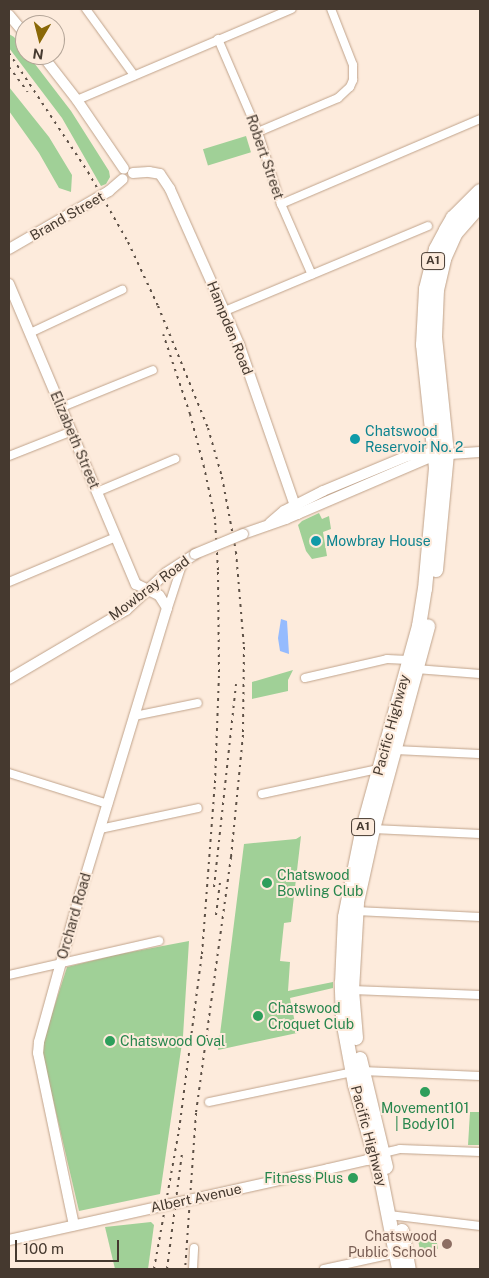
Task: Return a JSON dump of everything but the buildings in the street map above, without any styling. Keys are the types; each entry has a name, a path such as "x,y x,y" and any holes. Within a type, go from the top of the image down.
{"highway":[{"name":"Pacific Highway","path":"441,454 423,345 426,289 436,249 446,230 459,212 480,191"},
{"name":"Pacific Highway","path":"409,1269 401,1252 394,1215 342,1004 345,917 363,828 378,769 432,603 441,454 435,337 437,290 442,267 455,234 480,205"},
{"name":"Pacific Highway","path":"357,1071 352,990 356,912 373,829 394,750 412,664"},
{"name":"Pacific Highway","path":"399,1269 401,1252"}],"street":[{"path":"86,9 134,75"},
{"path":"77,100 291,9"},
{"path":"258,132 338,98 350,87 353,80 352,59 331,9"},
{"name":"Robert Street","path":"218,39 258,132 281,204 312,275"},
{"path":"50,65 77,100 127,174"},
{"path":"281,204 480,119"},
{"name":"Hampden Road","path":"127,174 155,172 164,178 239,344 296,509"},
{"name":"Brand Street","path":"9,249 109,191 127,174"},
{"path":"225,311 428,226"},
{"name":"Elizabeth Street","path":"9,284 136,584 147,590"},
{"path":"30,333 122,290"},
{"path":"62,407 153,370"},
{"path":"9,456 72,431"},
{"name":"Mowbray Road","path":"9,679 126,610 147,590 192,556 270,523 296,509 441,454 480,452"},
{"path":"97,492 175,459"},
{"path":"9,582 116,537"},
{"name":"Orchard Road","path":"74,1225 38,1053 41,1028 166,612 181,568 192,556"},
{"path":"147,590 162,598 166,604 166,612"},
{"path":"305,678 387,659 480,674"},
{"path":"134,716 198,703"},
{"path":"394,750 480,754"},
{"path":"262,794 378,769"},
{"path":"9,773 108,804"},
{"path":"100,829 198,808"},
{"path":"373,829 480,834"},
{"path":"356,912 480,917"},
{"path":"9,975 159,941"},
{"path":"352,990 480,995"},
{"path":"209,1102 357,1071 480,1076"},
{"path":"379,1155 400,1149 480,1152"},
{"name":"Albert Avenue","path":"9,1240 379,1155"},
{"path":"394,1215 480,1226"},
{"path":"194,1248 194,1269"},
{"path":"324,1269 401,1252"}],"green space":[{"path":"9,34 15,38 15,56 9,48"},
{"path":"22,65 36,65 71,111 109,171 110,177 106,184 101,186 62,118"},
{"path":"9,87 49,137 72,175 71,192 59,188 39,153 9,111"},
{"path":"246,136 251,152 208,165 203,149"},
{"path":"319,513 322,519 329,516 331,529 323,532 327,556 312,559 306,551 298,525"},
{"path":"293,670 288,680 288,691 252,699 252,682"},
{"path":"301,836 291,922 284,923 280,961 290,962 288,991 333,982 333,988 290,998 297,1033 218,1050 244,844 296,839"},
{"path":"189,941 183,1036 160,1194 79,1211 41,1048 67,967 115,955"},
{"path":"470,1112 480,1112 480,1145 468,1145"},
{"path":"151,1222 154,1225 148,1269 115,1269 105,1227"},
{"path":"435,1232 438,1249 420,1252 417,1235"}],"water":[{"path":"281,619 287,621 289,654 280,651 278,638"}],"railway":[{"path":"9,53 88,172 128,242 158,306 208,428 222,477 236,552 244,647 243,735 231,857 196,1113 185,1269"},
{"path":"9,67 28,92"},
{"path":"154,1269 179,1130 202,954 215,783 219,672 218,570 215,519 190,414 163,334"},
{"path":"214,887 236,684"},
{"path":"216,915 220,880"},
{"path":"167,1269 182,1153"}],"place":[{"name":"Chatswood Reservoir No. 2","path":"355,439"},
{"name":"Mowbray House","path":"316,541"},
{"name":"Chatswood Bowling Club","path":"267,883"},
{"name":"Chatswood Croquet Club","path":"258,1016"},
{"name":"Chatswood Oval","path":"110,1041"},
{"name":"Movement101 | Body101","path":"425,1092"},
{"name":"Fitness Plus","path":"353,1178"},
{"name":"Chatswood Public School","path":"447,1244"}]}
